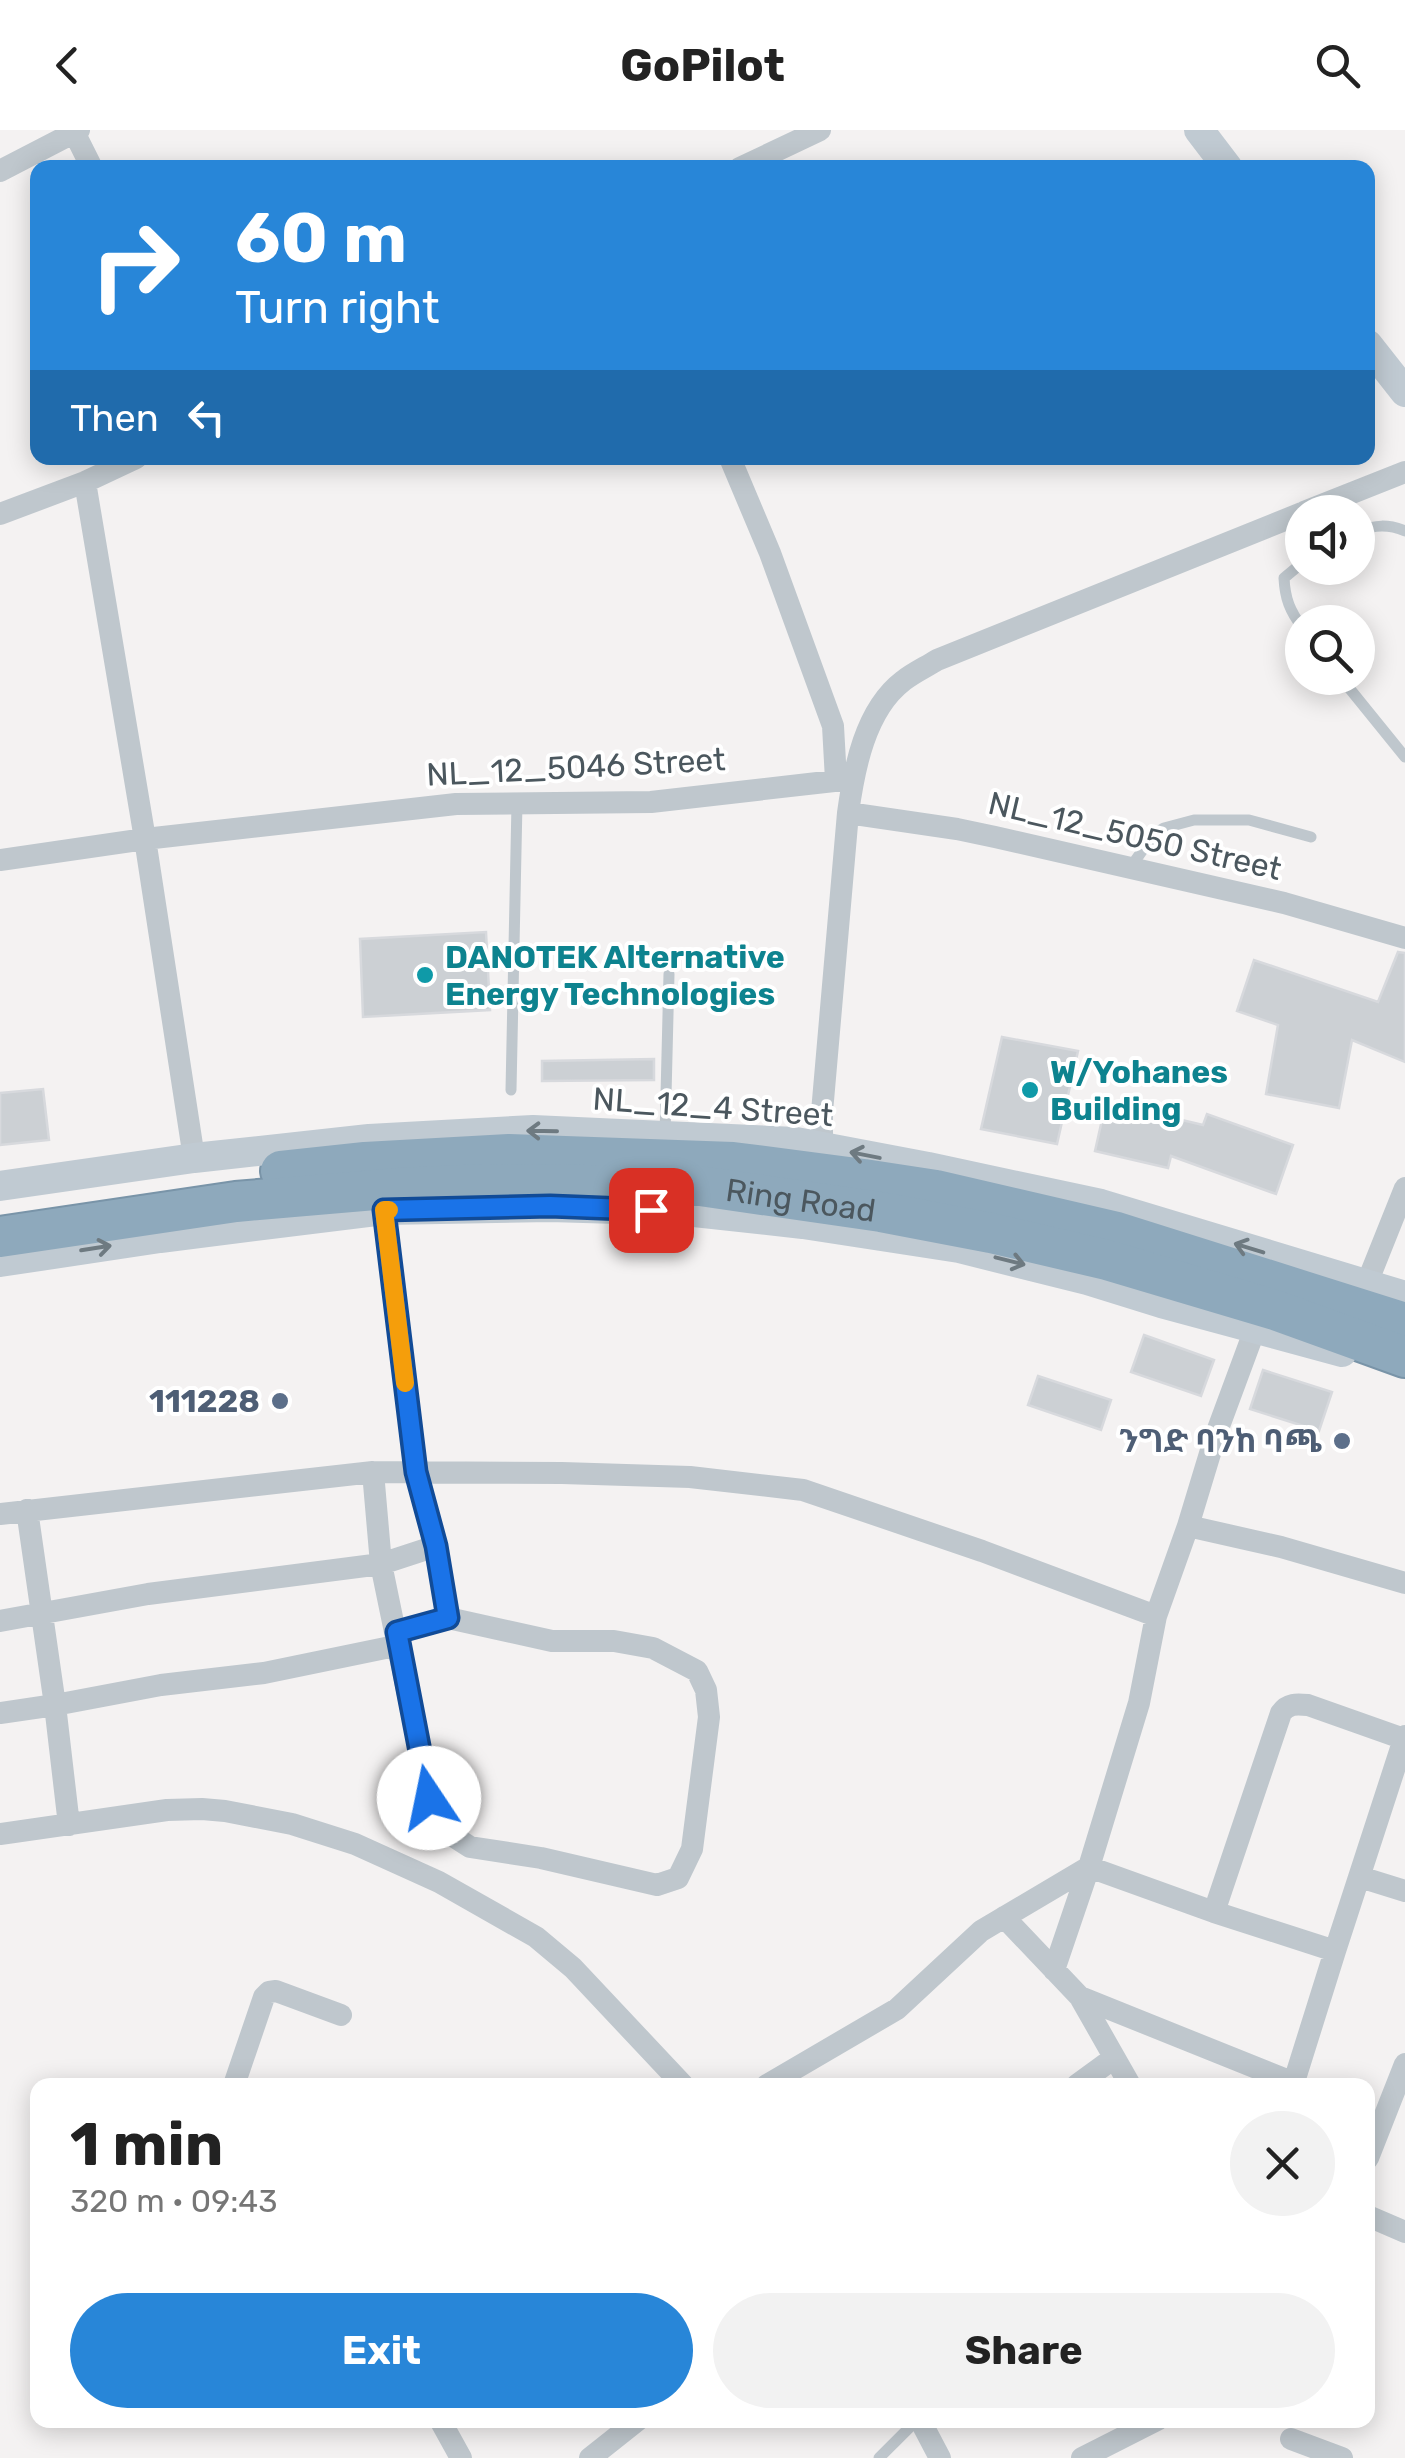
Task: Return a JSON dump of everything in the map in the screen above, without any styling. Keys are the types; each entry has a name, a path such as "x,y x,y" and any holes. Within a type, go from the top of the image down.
{"highway":[{"name":"Ring Road","path":"0,1212 240,1176 365,1162 509,1154 732,1162 900,1184 1030,1211 1117,1232 1405,1323"},
{"name":"Ring Road","path":"0,1237 236,1202 398,1188 484,1184 700,1186 881,1212 1088,1255 1275,1310 1405,1357"}],"street":[{"path":"757,160 820,130"},
{"path":"1199,130 1222,160"},
{"path":"0,171 75,131 88,160"},
{"path":"1375,354 1405,392"},
{"path":"0,514 121,465"},
{"path":"733,465 770,553 833,726 844,780 848,812 822,1146"},
{"path":"1348,495 1405,472"},
{"path":"85,482 194,1158"},
{"path":"844,780 881,705 900,683 937,660 1285,520"},
{"name":"NL_12_5046 Street","path":"0,860 145,839 456,804 652,802 844,780"},
{"name":"NL_12_5050 Street","path":"848,812 957,828 1284,903 1405,938"},
{"name":"NL_12_4 Street","path":"0,1186 194,1158 370,1140 533,1130 796,1142 1101,1204 1405,1296"},
{"path":"1367,1284 1405,1188"},
{"path":"0,1262 384,1210 550,1206 666,1210 803,1224 959,1248 1088,1280 1405,1374"},
{"path":"384,1210 416,1472 436,1546 448,1618"},
{"path":"1054,1970 1139,1702 1156,1616 1255,1328"},
{"path":"0,1713 264,1672 398,1639 448,1618 552,1642 614,1642 653,1648 698,1671 706,1690 709,1718 692,1850 678,1878 657,1885 541,1858 470,1847 444,1826 429,1798 398,1639 381,1564 373,1472"},
{"path":"0,1514 373,1472 690,1477 803,1490 1156,1616"},
{"path":"28,1510 69,1825"},
{"path":"1188,1526 1405,1582"},
{"path":"0,1621 148,1594 381,1564 436,1546"},
{"path":"1214,1912 1286,1707 1308,1706 1404,1738 1296,2078"},
{"path":"0,1834 167,1810 202,1809 292,1824 355,1844 439,1882 536,1938 573,1968 676,2078"},
{"path":"1089,1867 1334,1950"},
{"path":"779,2078 896,2008 981,1931 1089,1867"},
{"path":"1360,1878 1405,1891"},
{"path":"1004,1917 1080,1997 1126,2078"},
{"path":"236,2078 264,1996 270,1992 341,2015"},
{"path":"1080,1997 1279,2078"},
{"path":"1087,2078 1114,2058"},
{"path":"1375,2140 1405,2064"},
{"path":"1375,2219 1405,2232"},
{"path":"444,2428 461,2458"},
{"path":"590,2458 628,2428"},
{"path":"923,2428 940,2458"},
{"path":"1082,2458 1141,2428"},
{"path":"1290,2439 1342,2458"}],"lane":[{"path":"1375,526 1390,525 1405,531"},
{"path":"1285,577 1288,605"},
{"path":"1355,695 1405,758"},
{"path":"511,1090 517,803"},
{"path":"1130,868 1154,834 1194,820 1249,820 1311,837"},
{"path":"666,1136 669,974"},
{"path":"879,2458 910,2428"}],"building":[{"name":"DANOTEK Alternative Energy Technologies","path":"486,932 490,1010 363,1017 360,939"},
{"path":"1398,952 1405,953 1405,1062 1352,1040 1339,1108 1266,1094 1278,1025 1237,1011 1254,960 1378,1002"},
{"name":"W/Yohanes Building","path":"1002,1037 1078,1051 1057,1144 981,1129"},
{"path":"654,1059 654,1080 542,1081 542,1061"},
{"path":"43,1089 49,1140 0,1145 0,1093"},
{"path":"1106,1102 1203,1125 1207,1114 1293,1145 1276,1194 1171,1156 1168,1168 1095,1151"},
{"path":"1144,1335 1214,1360 1201,1396 1131,1372"},
{"path":"1263,1370 1332,1392 1319,1431 1250,1409"},
{"path":"1038,1376 1111,1400 1101,1430 1028,1405"}],"slow traffic":[{"path":"389,1210 384,1210 405,1383"}],"place":[{"name":"DANOTEK Alternative Energy Technologies","path":"425,975"},
{"name":"W/Yohanes Building","path":"1030,1090"},
{"name":"111228","path":"280,1401"},
{"name":"ንግድ ባንከ ባጫ","path":"1342,1441"}],"route":[{"path":"429,1798 397,1632 448,1618 436,1546 416,1472 384,1210 550,1206 651,1210"}]}
